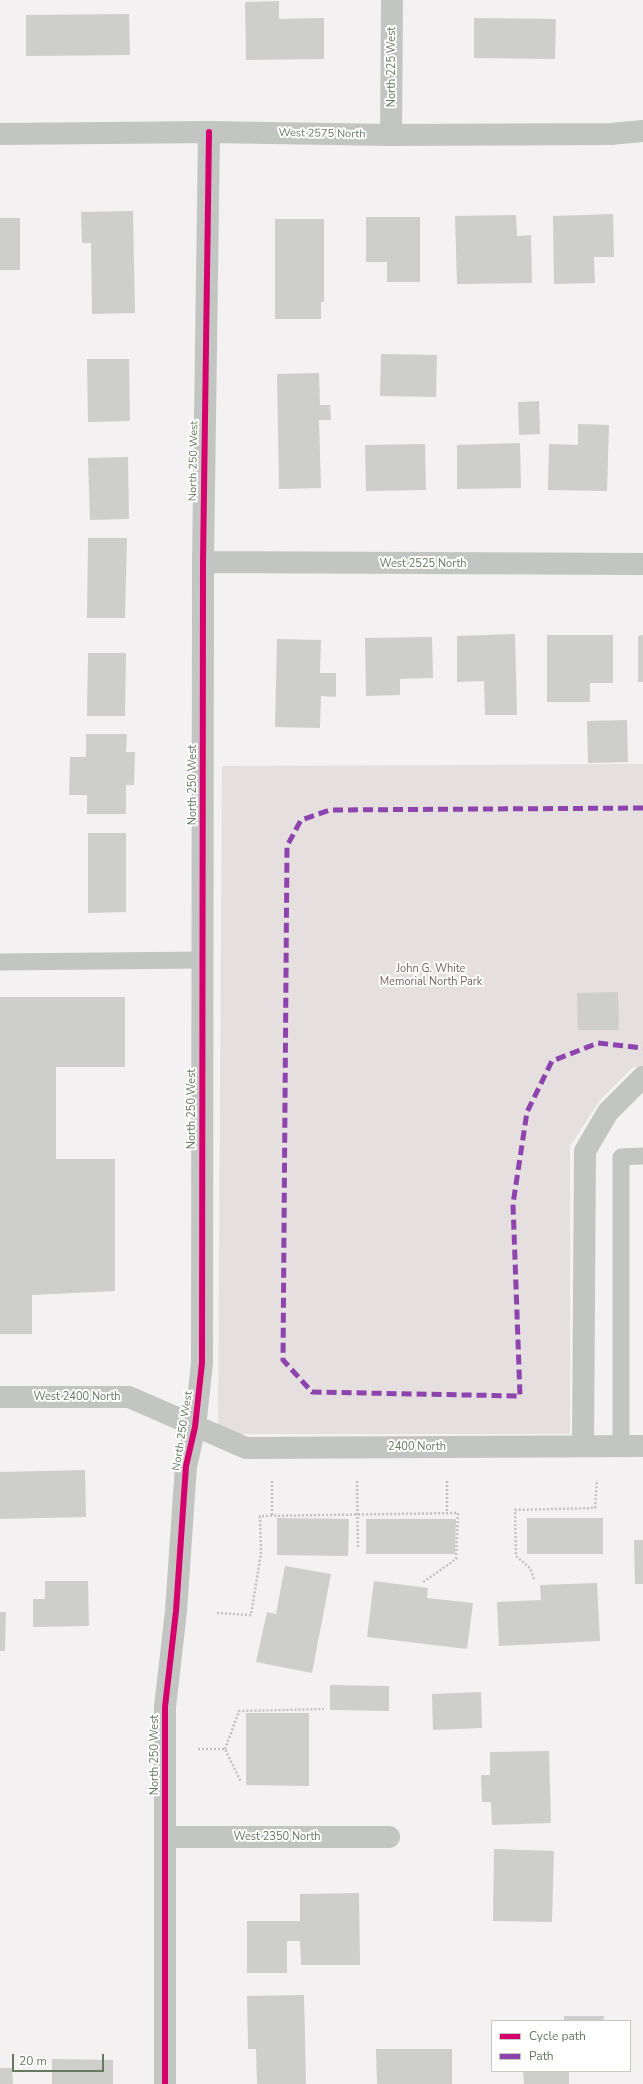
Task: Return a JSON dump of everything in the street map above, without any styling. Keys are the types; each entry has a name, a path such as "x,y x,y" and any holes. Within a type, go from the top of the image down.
{"street":[{"name":"North 225 West","path":"391,135 392,0"},
{"name":"West 2575 North","path":"0,134 209,132 391,135 611,134 643,131"},
{"name":"North 250 West","path":"165,2084 165,1707 176,1610 186,1466 195,1428 202,1363 203,562 209,132"},
{"name":"West 2525 North","path":"203,562 643,564"},
{"path":"583,1446 585,1151 608,1112 643,1077"},
{"name":"West 2400 North","path":"0,1397 129,1397 195,1428"},
{"name":"2400 North","path":"195,1428 246,1448 643,1446"},
{"name":"West 2350 North","path":"165,1836 389,1836"}],"lane":[{"path":"0,962 203,960"},
{"path":"620,1446 620,1157 643,1156"}],"path":[{"path":"534,1579 530,1568 516,1556 515,1510 595,1508 597,1480"},
{"path":"272,1481 272,1515"},
{"path":"357,1481 358,1547"},
{"path":"447,1481 447,1513"},
{"path":"217,1613 251,1615 261,1553 260,1516 458,1513 456,1559 422,1583"},
{"path":"241,1782 225,1749 239,1711 324,1709"},
{"path":"198,1749 225,1749"}],"green space":[{"name":"John G. White Memorial North Park","path":"643,764 643,1067 633,1067 600,1100 570,1146 570,1434 218,1434 222,766"}],"building":[{"path":"279,1 279,19 324,18 324,59 246,60 245,2"},
{"path":"129,14 130,55 26,56 26,15"},
{"path":"474,18 556,19 555,59 474,58"},
{"path":"133,211 135,313 92,314 91,243 82,243 81,212"},
{"path":"613,214 614,257 594,257 595,283 554,284 553,216"},
{"path":"516,215 517,236 531,235 532,283 457,284 455,216"},
{"path":"366,217 420,217 420,282 387,282 387,262 366,262"},
{"path":"0,218 20,218 20,270 0,270"},
{"path":"275,219 324,219 324,302 321,302 321,319 275,319"},
{"path":"381,354 437,355 436,397 380,396"},
{"path":"87,359 129,359 130,421 88,422"},
{"path":"319,373 320,405 330,405 331,420 319,420 321,488 279,489 277,374"},
{"path":"539,401 540,434 519,435 518,402"},
{"path":"578,424 609,425 607,491 548,490 549,444 578,445"},
{"path":"520,443 521,488 457,489 457,445"},
{"path":"425,444 426,490 366,491 365,445"},
{"path":"128,457 129,519 90,520 88,458"},
{"path":"88,538 127,538 125,618 87,618"},
{"path":"515,634 517,715 485,715 484,681 457,682 457,636"},
{"path":"547,635 613,635 613,683 590,683 590,702 547,702"},
{"path":"643,635 643,682 638,682 638,636"},
{"path":"432,637 433,678 400,679 400,695 366,696 365,638"},
{"path":"277,639 321,640 320,673 336,673 336,697 321,696 320,728 275,727"},
{"path":"88,653 126,653 125,716 87,716"},
{"path":"627,720 628,762 588,763 587,721"},
{"path":"86,734 127,734 126,752 135,752 134,785 126,785 126,814 87,814 87,795 69,795 70,757 86,757"},
{"path":"88,833 126,833 126,912 88,913"},
{"path":"618,992 619,1030 578,1030 577,993"},
{"path":"0,997 125,997 125,1067 56,1067 56,1159 115,1159 115,1291 32,1295 32,1334 0,1334"},
{"path":"85,1470 86,1517 0,1519 0,1472"},
{"path":"277,1518 349,1519 348,1556 277,1555"},
{"path":"527,1518 603,1518 603,1554 527,1554"},
{"path":"366,1519 456,1519 455,1554 366,1554"},
{"path":"634,1540 643,1540 643,1584 635,1584"},
{"path":"285,1566 331,1574 312,1673 256,1662 267,1612 276,1614"},
{"path":"45,1581 88,1581 89,1626 33,1627 33,1599 45,1599"},
{"path":"374,1581 428,1588 427,1598 473,1603 467,1649 367,1637"},
{"path":"597,1583 600,1641 499,1646 497,1602 541,1600 540,1585"},
{"path":"0,1612 6,1612 5,1651 0,1651"},
{"path":"330,1685 389,1686 389,1711 330,1710"},
{"path":"481,1692 482,1728 433,1730 432,1694"},
{"path":"246,1713 309,1713 309,1786 246,1785"},
{"path":"549,1751 551,1823 492,1825 491,1802 482,1802 481,1775 490,1775 490,1752"},
{"path":"494,1849 554,1851 552,1922 493,1921"},
{"path":"359,1893 360,1965 301,1965 300,1941 287,1941 287,1973 247,1973 247,1921 300,1921 300,1894"},
{"path":"304,1995 306,2084 257,2084 256,2049 248,2049 247,1996"},
{"path":"564,2016 604,2016 603,2020 564,2020"},
{"path":"376,2049 452,2049 452,2084 377,2084"},
{"path":"52,2059 113,2060 113,2084 52,2084"},
{"path":"0,2068 12,2068 13,2084 0,2084"},
{"path":"523,2072 569,2072 569,2084 524,2084"}],"marked path":[{"path":"643,808 330,810 301,820 287,846 283,1360 312,1392 520,1396 513,1204 527,1112 552,1061 598,1043 643,1048"}],"cycle path":[{"path":"165,2084 165,1707 176,1611 186,1466 195,1427 202,1363 203,562 209,132"}]}
